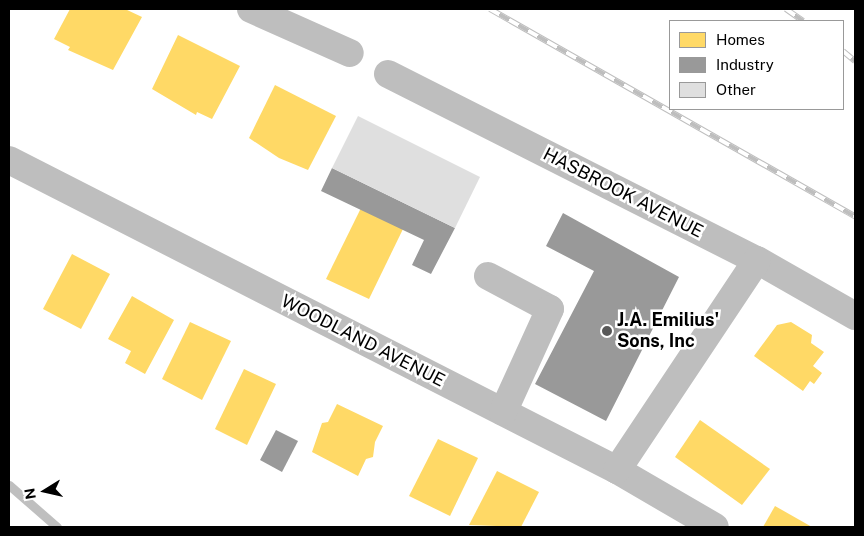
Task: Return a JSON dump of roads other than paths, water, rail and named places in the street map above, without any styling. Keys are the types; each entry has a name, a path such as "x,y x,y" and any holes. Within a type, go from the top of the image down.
{"street":[{"path":"251,9 350,53"},
{"name":"HASBROOK AVENUE","path":"388,74 757,260 855,316"},
{"name":"WOODLAND AVENUE","path":"9,160 617,470 715,527"},
{"path":"617,470 757,260"},
{"path":"488,276 550,309 503,412"}],"waterway":[{"path":"9,485 57,527"}],"railway":[{"path":"490,9 855,216"},
{"path":"786,9 802,20"},
{"path":"844,52 855,61"}],"place":[{"name":"J.A. Emilius' Sons, Inc","path":"607,331"}]}
